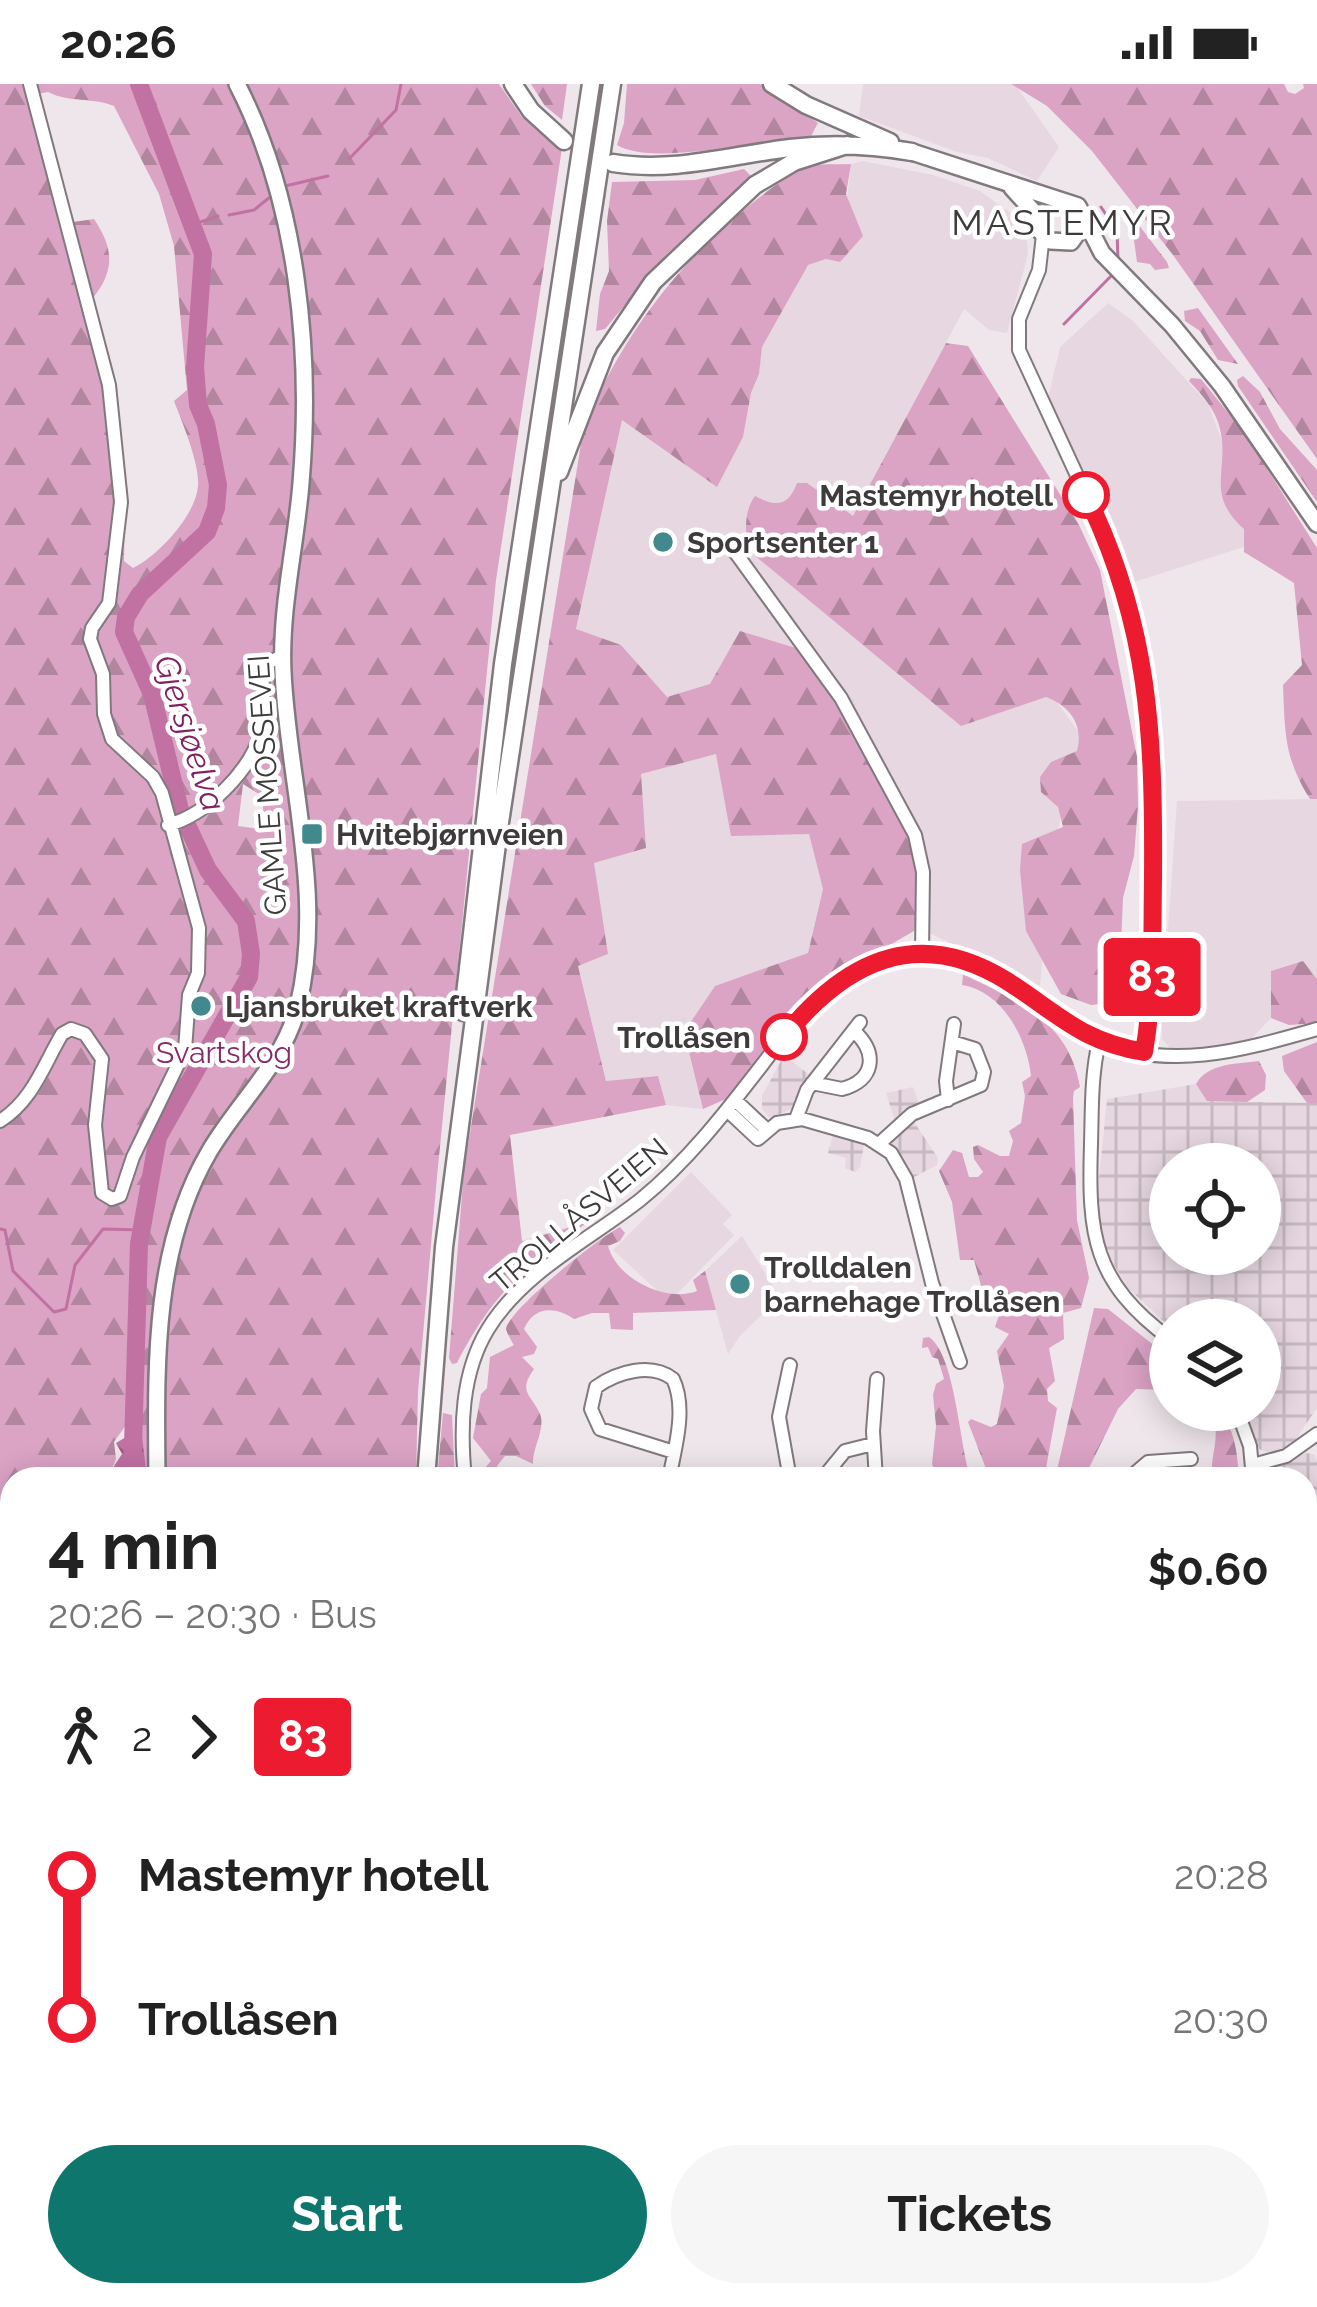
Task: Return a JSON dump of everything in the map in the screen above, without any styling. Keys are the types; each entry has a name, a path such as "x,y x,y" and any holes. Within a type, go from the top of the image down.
{"highway":[{"path":"513,84 531,110 564,141"},
{"path":"423,1467 436,1247 500,688 591,84"},
{"path":"423,1467 454,1169 499,829 612,84"},
{"path":"772,84 830,117 912,152"},
{"path":"548,495 605,353 653,282 755,185 794,162 847,145"},
{"path":"613,163 673,166 789,148 847,145 912,152"}],"main road":[{"name":"GAMLE MOSSEVEI","path":"157,1467 158,1350 174,1241 210,1151 287,1039 302,988 303,833 283,656 304,429 296,300 279,198 260,134 238,84"},
{"path":"912,152 963,166 1012,188 1073,202 1102,253 1222,386 1317,524"},
{"path":"1012,188 1041,228 1102,253"},
{"path":"1041,228 1045,206 1054,200"},
{"path":"1069,242 1084,224"}],"street":[{"path":"0,1121 19,1109 62,1034 70,1029 85,1034 102,1059 95,1125 102,1193 105,1198 120,1196 133,1157 185,1050 189,995 199,973 199,928 180,821 158,786 112,739 104,714 103,674 90,639 110,603 121,502 109,385 30,84"},
{"path":"1041,228 1039,270 1020,314 1019,350 1115,561 1135,625 1149,705 1152,980 1144,1052"},
{"path":"1039,270 1069,242"},
{"path":"730,545 841,698 915,835 923,872 922,954"},
{"path":"180,821 237,774 253,751 263,719 264,664 283,656"},
{"name":"TROLLÅSVEIEN","path":"465,1467 468,1380 481,1341 498,1314 543,1271 655,1187 731,1105 804,1011 849,973 879,961 922,954 956,958 988,971 1099,1042 1144,1052 1204,1057 1313,1030"},
{"path":"948,1100 954,1024"},
{"path":"796,1119 812,1083 857,1027 869,1052 868,1073 848,1088 829,1089 812,1083"},
{"path":"880,1143 912,1114 977,1088 984,1076 975,1049 952,1042"},
{"path":"1099,1042 1090,1179 1094,1240 1103,1268 1120,1294 1149,1320"},
{"path":"731,1105 762,1135 777,1123 796,1119 880,1143 896,1159 906,1178 932,1283 960,1362"},
{"path":"788,1467 779,1417 790,1365"},
{"path":"671,1467 674,1452 679,1402 676,1384 669,1376 643,1370 608,1380 593,1390 591,1408 600,1429 674,1452"},
{"path":"875,1467 877,1379"},
{"path":"1243,1431 1252,1467"},
{"path":"1263,1467 1315,1441"},
{"path":"831,1467 844,1451 873,1444"},
{"path":"1142,1467 1148,1462 1191,1459"}],"shaded area":[{"path":"863,84 1015,84 1059,147 1037,181 988,158 957,152 859,116"},
{"path":"863,161 933,175 980,191 1016,217 1027,241 1028,254 1007,333 989,330 964,309 853,516 1051,694 1081,735 1051,858 1040,986 919,928 710,685 666,697 621,645 576,630 622,419 717,486 743,437 762,347 808,265 826,259 840,262 851,164"},
{"path":"1108,303 1133,321 1208,404 1238,483 1275,537 1131,583 1104,516 1047,403 1060,347"},
{"path":"716,754 809,834 823,889 808,953 715,986 684,1032 703,1109 666,1105 658,1076 606,1081 578,966 608,954 593,863 646,847 640,774"},
{"path":"1317,799 1317,979 1303,961 1271,971 1271,1018 1250,1040 1187,1050 1170,1048 1162,1039 1162,1013 1177,801"},
{"path":"784,1055 812,1077 792,1109 770,1118 762,1109 762,1096"},
{"path":"1196,1084 1208,1101 1317,1103 1317,1408 1299,1434 1300,1443 1273,1455 1259,1449 1252,1431 1281,1431 1281,1299 1149,1299 1149,1308 1128,1288 1106,1252 1097,1198 1107,1099"},
{"path":"913,1087 920,1106 895,1121 886,1093"},
{"path":"914,1122 938,1158 937,1165 912,1178 889,1142"},
{"path":"834,1131 865,1139 855,1172 845,1168 846,1158 828,1153"},
{"path":"691,1172 732,1215 723,1224 734,1235 675,1296 661,1294 613,1250"},
{"name":"Trolldalen barnehage Trollåsen","path":"742,1236 780,1297 728,1354 705,1271"},
{"path":"1305,1453 1317,1460 1317,1467 1276,1467"}],"green space":[{"name":"Svartskog","path":"0,84 499,84 522,117 562,148 496,580 437,1177 418,1391 416,1467 145,1467 141,1423 126,1425 114,1442 113,1467 0,1467","holes":["37,94 114,106 159,194 174,246 187,390 174,401 193,455 198,486 191,509 174,533 133,568 124,561 117,428 93,298 108,269 108,250 94,219 73,222","243,784 262,796 264,820 259,829 238,826"]},
{"path":"531,84 567,84 562,120 545,106"},
{"path":"627,84 760,84 818,123 810,138 682,153 634,151 617,145"},
{"path":"1011,84 1284,84 1295,94 1303,84 1317,84 1317,459 1173,255 1092,151 1047,106"},
{"path":"851,164 846,194 863,236 840,262 826,259 808,265 762,347 743,437 717,487 622,420 576,629 621,645 667,697 710,684 740,631 799,649 847,707 921,860 919,928 818,987 733,1096 703,1109 684,1032 715,986 808,953 823,889 809,834 731,836 716,754 641,774 646,848 594,863 608,954 578,966 606,1081 658,1076 666,1105 510,1135 522,1241 588,1222 512,1283 452,1364 464,1170 584,425 634,332 698,253 788,177 818,165"},
{"path":"744,169 751,176 667,254 605,329 596,331 600,294 609,271 607,221 612,182 695,180"},
{"path":"1126,208 1169,268 1155,270 1137,262 1122,212"},
{"path":"1198,308 1238,364 1218,360 1200,331 1185,321 1184,311"},
{"path":"946,343 968,346 1079,525 1100,570 1137,757 1134,856 1123,898 1119,993 1111,1003 1091,1005 1061,994 1026,931 1022,844 1063,827 1058,807 1041,792 1040,777 1051,762 1077,751 1077,725 1068,711 1046,697 961,726 748,550 746,522 755,496 780,503 790,497 797,483 807,483 853,516"},
{"path":"1243,376 1260,392 1280,429 1317,470 1317,502 1238,386"},
{"path":"1191,378 1201,379 1245,434 1317,548 1317,799 1310,799 1295,770 1286,731 1283,685 1302,665 1294,583 1244,552 1244,529 1221,493 1218,422"},
{"path":"1303,961 1317,979 1317,1023 1289,1025 1271,1018 1271,971"},
{"path":"963,974 1038,1016 1065,1045 1080,1087 1073,1098 1077,1220 1089,1278 1081,1308 1063,1313 1064,1339 1049,1348 1055,1381 1047,1389 1048,1401 1057,1408 1046,1467 985,1467 968,1422 997,1424 1004,1386 997,1351 1009,1334 995,1327 1000,1312 985,1300 974,1260 960,1260 952,1202 939,1171 953,1150 962,1153 969,1177 983,1172 973,1147 1009,1156 1013,1141 1009,1131 1021,1123 1022,1082 1031,1076 1010,1019 989,996 962,985"},
{"path":"1317,1042 1317,1103 1307,1103 1284,1071 1282,1056"},
{"path":"1259,1061 1266,1075 1265,1090 1247,1102 1207,1101 1196,1084 1215,1068"},
{"path":"620,1227 625,1233 620,1241 608,1246 613,1258 632,1278 658,1291 697,1291 693,1280 705,1271 716,1310 633,1313 633,1330 611,1329 609,1313 574,1319 546,1310 533,1316 524,1329 537,1347 534,1354 522,1357 534,1369 526,1389 541,1420 533,1464 505,1456 498,1467 486,1467 491,1461 473,1438 490,1357 514,1345 506,1329 522,1306"},
{"path":"1094,1308 1108,1309 1149,1341 1149,1389 1136,1389 1118,1409 1089,1467 1058,1467"},
{"path":"929,1337 945,1362 968,1467 932,1464 933,1395 936,1384 944,1379 938,1359 928,1347 922,1348 923,1338"},
{"path":"443,1413 452,1415 454,1467 438,1467"},
{"path":"1216,1431 1230,1431 1237,1467 1213,1467"}],"water":[{"path":"133,1424 141,1426 146,1467 114,1467 122,1454 116,1443"}],"waterway":[{"name":"Gjersjøelva","path":"132,1467 139,1244 158,1137 249,977 251,954 246,921 208,870 180,810 152,694 124,632 126,617 140,594 207,532 218,485 198,405 195,367 203,254 139,84"},
{"path":"349,159 396,110 401,84"},
{"path":"285,186 328,176"},
{"path":"229,215 254,210 270,197"},
{"path":"1101,207 1117,231 1118,260"},
{"path":"192,225 218,216"},
{"path":"1064,324 1113,274"},
{"path":"0,1229 5,1230 13,1271 54,1312 66,1309 75,1265 103,1229 142,1230"}],"bus line":[{"name":"83","path":"784,1037 820,995 849,973 889,958 922,954 956,958 988,971 1090,1038 1144,1052 1152,980 1149,705 1127,596 1086,495"}],"place":[{"name":"Mastemyr hotell","path":"1086,495"},
{"name":"Sportsenter 1","path":"663,542"},
{"name":"Hvitebjørnveien","path":"312,834"},
{"name":"Ljansbruket kraftverk","path":"201,1006"},
{"name":"Trollåsen","path":"784,1037"},
{"name":"Trolldalen barnehage Trollåsen","path":"740,1284"}],"district":[{"name":"MASTEMYR","path":"1063,222"}]}
